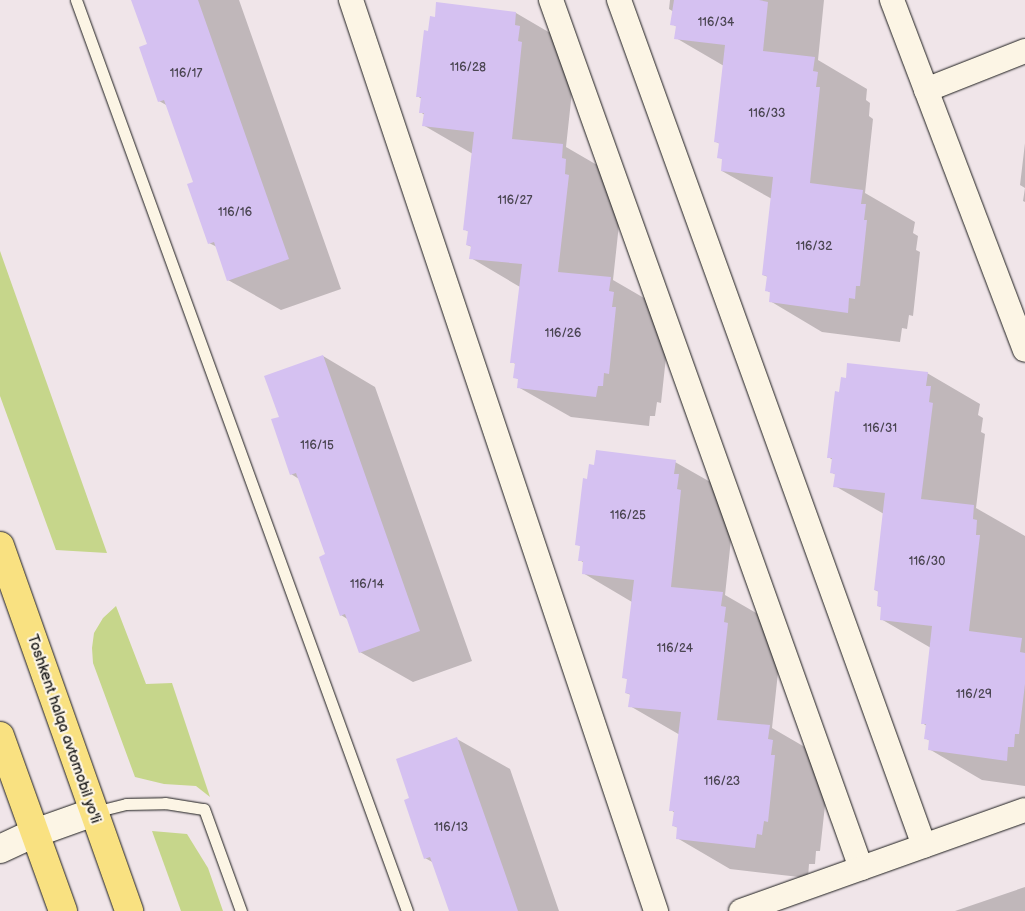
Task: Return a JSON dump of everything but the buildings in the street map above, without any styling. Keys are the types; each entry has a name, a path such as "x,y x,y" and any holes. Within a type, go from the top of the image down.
{"highway":[{"name":"Toshkent halqa avtomobil yo'li","path":"0,546 129,911"},
{"path":"0,736 63,911"}],"street":[{"path":"351,0 656,911"},
{"path":"551,0 861,868"},
{"path":"619,0 924,846"},
{"path":"892,0 1025,350"},
{"path":"926,90 1025,51"},
{"path":"741,911 1025,810"},
{"path":"0,849 35,833 94,812"}],"lane":[{"path":"76,0 407,911"},
{"path":"94,812 126,804 165,803 204,809 240,911"}],"green space":[{"path":"0,251 107,553 56,550 0,396"},
{"path":"116,606 146,684 172,683 210,797 196,786 164,784 135,777 93,663 94,633 103,618"},
{"path":"152,831 187,834 208,868 223,911 181,911"}]}
